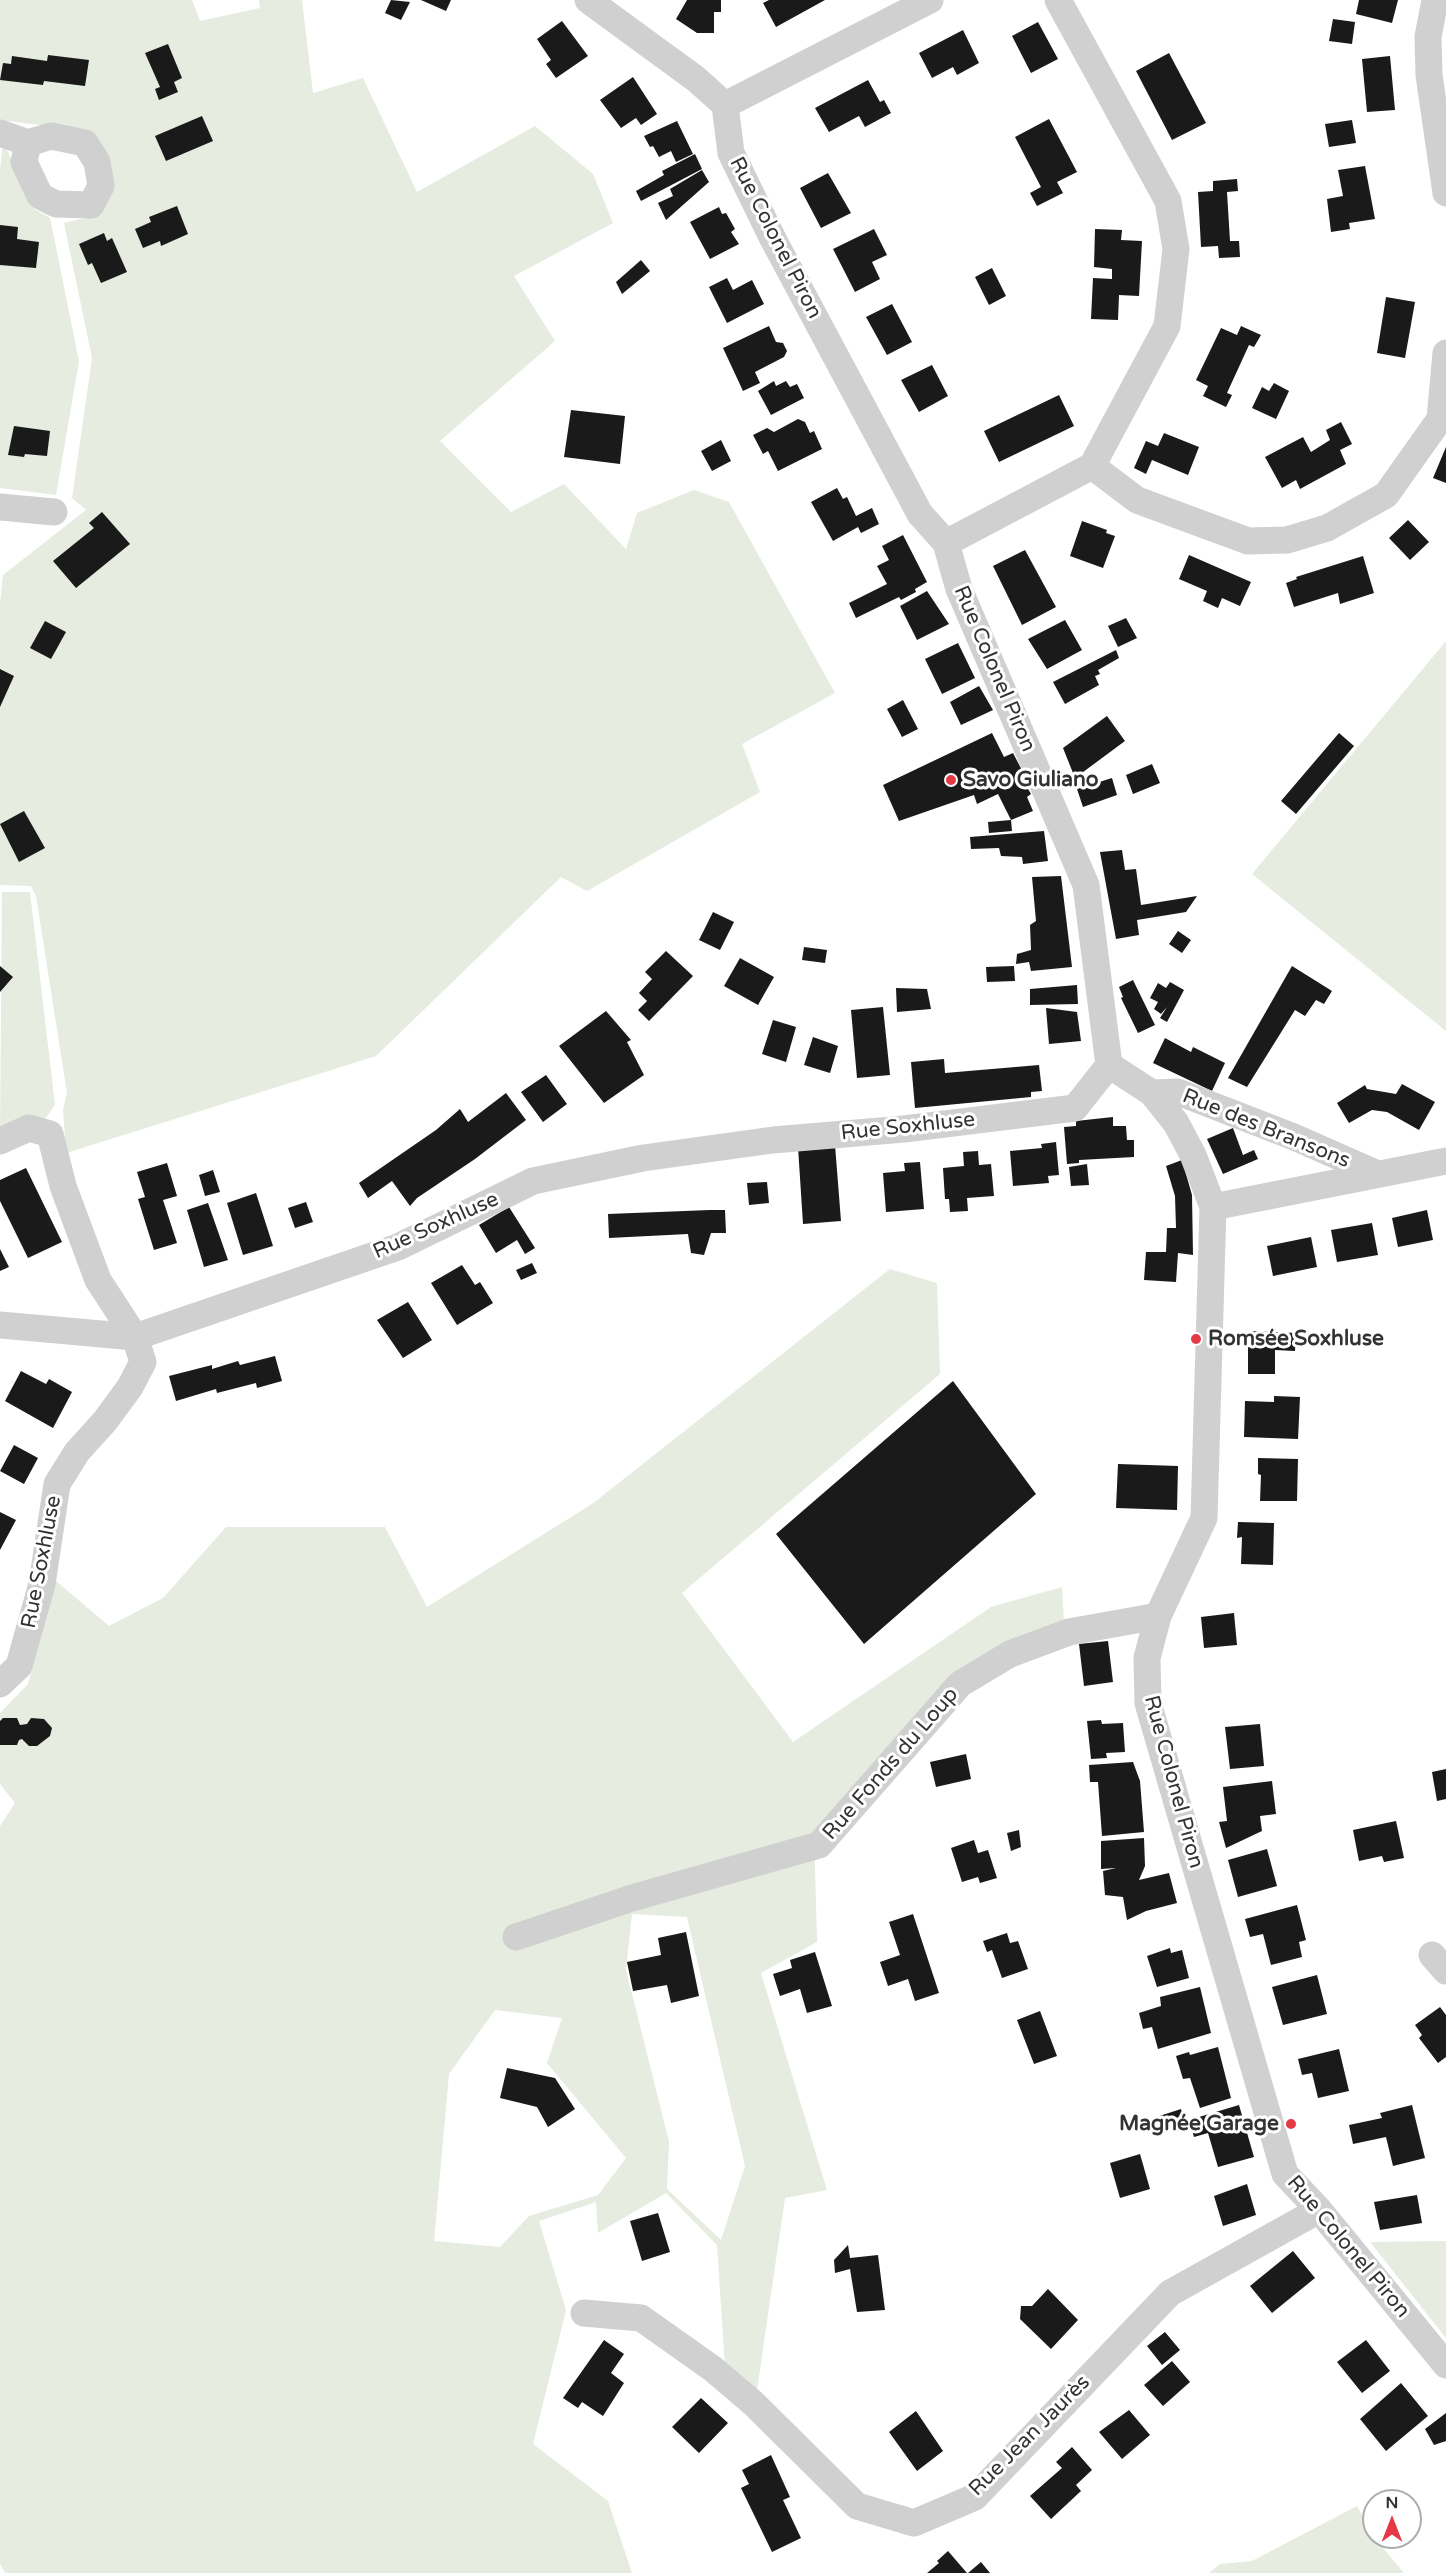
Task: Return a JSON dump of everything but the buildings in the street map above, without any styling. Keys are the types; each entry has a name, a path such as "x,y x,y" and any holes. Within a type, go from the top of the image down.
{"street":[{"path":"588,0 696,79 725,105 930,0"},
{"path":"946,543 1092,466 1167,326 1176,249 1168,201 1058,0"},
{"path":"1435,0 1428,37 1429,75 1446,193"},
{"name":"Rue Colonel Piron","path":"725,105 731,153 773,239 920,514 946,543 959,589 1086,885 1109,1065 1152,1093 1176,1123 1193,1155 1213,1207 1204,1518 1158,1616 1147,1658 1148,1703 1285,2174 1319,2210 1446,2365"},
{"path":"0,133 28,143"},
{"path":"1092,466 1137,500 1248,541 1287,540 1327,528 1386,495 1440,419 1446,353"},
{"path":"0,507 54,512"},
{"name":"Rue Soxhluse","path":"0,1684 19,1666 42,1584 57,1484 77,1452 105,1421 130,1387 143,1362 135,1337 398,1247 533,1181 643,1158 761,1142 904,1129 1075,1108 1109,1065"},
{"name":"Rue des Bransons","path":"1152,1093 1178,1092 1294,1137 1378,1174"},
{"path":"0,1141 29,1128 50,1134 63,1186 98,1280 135,1337"},
{"path":"1213,1207 1446,1161"},
{"path":"0,1325 135,1337"},
{"name":"Rue Fonds du Loup","path":"516,1937 632,1898 819,1845 960,1684 1010,1654 1069,1632 1158,1616"},
{"name":"Rue Jean Jaurès","path":"584,2313 641,2318 713,2369 753,2403 857,2506 914,2523 975,2497 1170,2293 1319,2210"}],"shaded area":[{"path":"0,0 192,0 200,21 260,8 259,0 302,0 313,93 363,78 417,192 535,126 593,174 613,223 514,276 555,341 440,441 511,512 564,484 626,549 637,513 694,490 729,502 835,693 742,744 760,792 587,891 561,877 376,1056 66,1153 63,1110 67,1093 36,896 31,886 0,885 0,603 3,575 86,510 72,498 92,358 64,223 89,217 107,164 94,132 0,120"},
{"path":"3,141 34,209 50,218 79,361 56,495 0,488 0,171"},
{"path":"1446,641 1446,1031 1252,874"},
{"path":"2,892 30,892 55,1105 45,1119 0,1137"},
{"path":"890,1269 937,1283 940,1374 682,1593 793,1742 991,1607 1062,1587 1064,1625 967,1664 814,1831 817,1942 761,1973 827,2190 785,2198 757,2390 725,2367 717,2245 666,2193 598,2233 596,2202 539,2221 566,2310 533,2444 608,2501 632,2573 5,2573 0,2564 0,1826 15,1803 0,1784 0,1713 28,1684 56,1581 109,1626 163,1598 226,1527 385,1527 427,1607 592,1504","holes":["632,1914 687,1917 745,2166 721,2240 667,2189 669,2142 626,1970","495,2010 562,2018 547,2063 626,2158 598,2195 529,2216 500,2247 434,2241 449,2074"]},
{"path":"1446,2241 1446,2338 1370,2242"},
{"path":"1357,2506 1362,2515 1362,2549 1384,2549 1404,2573 1209,2573 1220,2564 1252,2561"}],"place":[{"name":"Savo Giuliano","path":"951,780"},
{"name":"Romsée Soxhluse","path":"1196,1339"},
{"name":"Magnée Garage","path":"1291,2124"}]}
